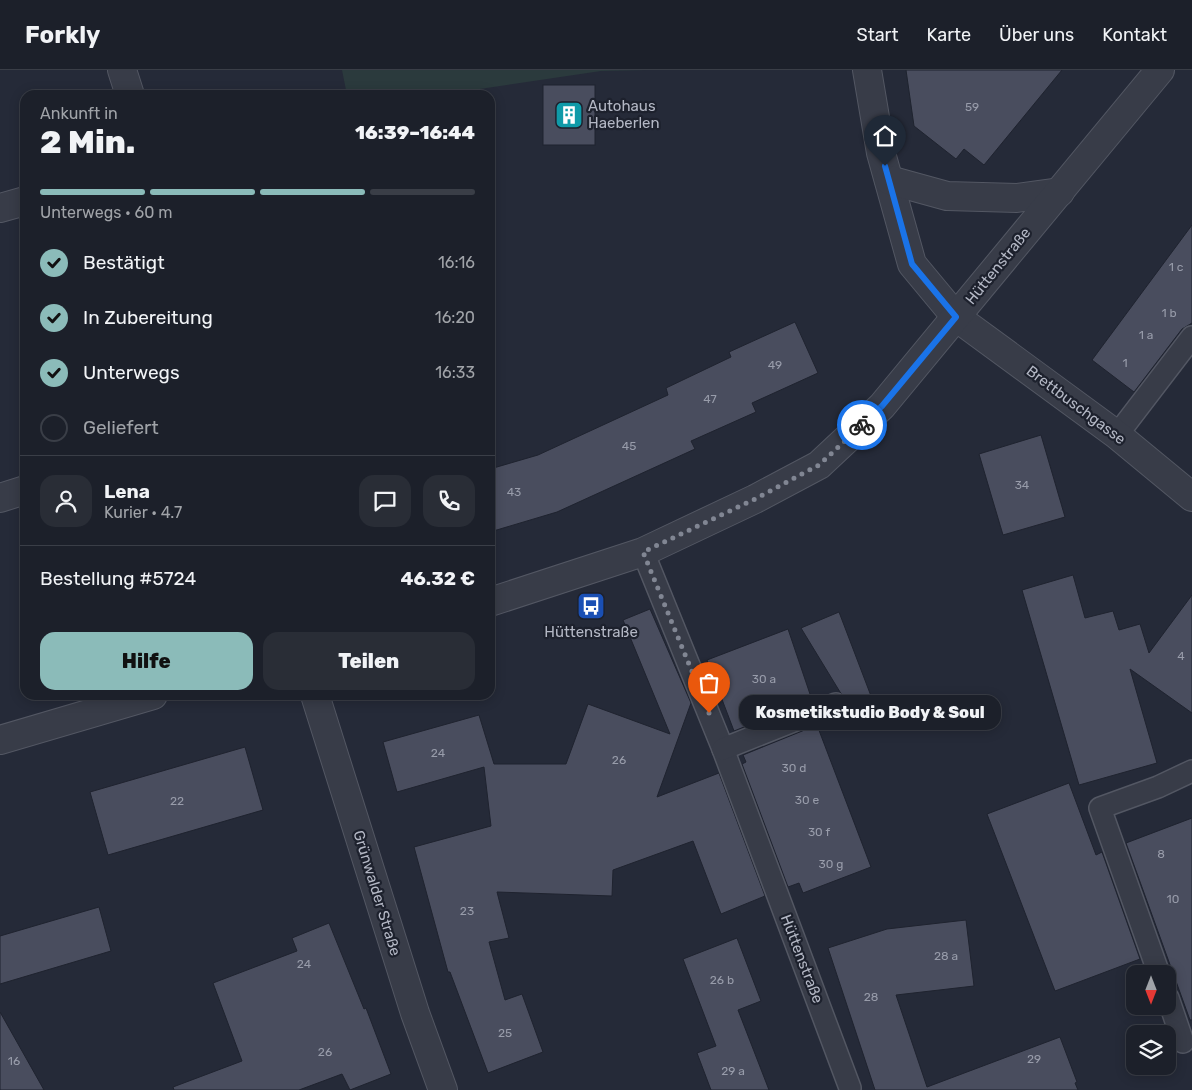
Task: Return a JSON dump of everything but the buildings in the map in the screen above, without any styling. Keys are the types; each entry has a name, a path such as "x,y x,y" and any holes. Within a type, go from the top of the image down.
{"street":[{"path":"122,70 128,90"},
{"name":"Brettbuschgasse","path":"867,70 881,153 912,264 956,317 1117,436 1192,497"},
{"name":"Hüttenstraße","path":"495,600 643,552 755,499 819,465 882,406 1160,70"},
{"path":"889,180 947,196 1017,198 1060,192"},
{"path":"0,208 20,202"},
{"path":"0,498 20,492"},
{"path":"0,740 136,700"},
{"name":"Grünwalder Straße","path":"317,700 415,1013 443,1090"}],"lane":[{"path":"1117,436 1192,337"},
{"name":"Hüttenstraße","path":"643,552 723,749 850,1088"},
{"path":"723,749 836,704"},
{"path":"1156,965 1100,808 1158,787 1192,771"},
{"path":"1174,1015 1183,1042"}],"shaded area":[{"path":"342,70 647,70 601,71 474,90 346,90"}],"way so far":[{"path":"709,713 643,552 755,499 819,465 862,425"}],"place":[{"name":"Autohaus Haeberlen","path":"569,115"},
{"name":"Hüttenstraße","path":"591,606"},
{"name":"Kosmetikstudio Body & Soul","path":"709,713"}],"route":[{"path":"862,425 882,406 956,317 912,264 885,166"}]}
